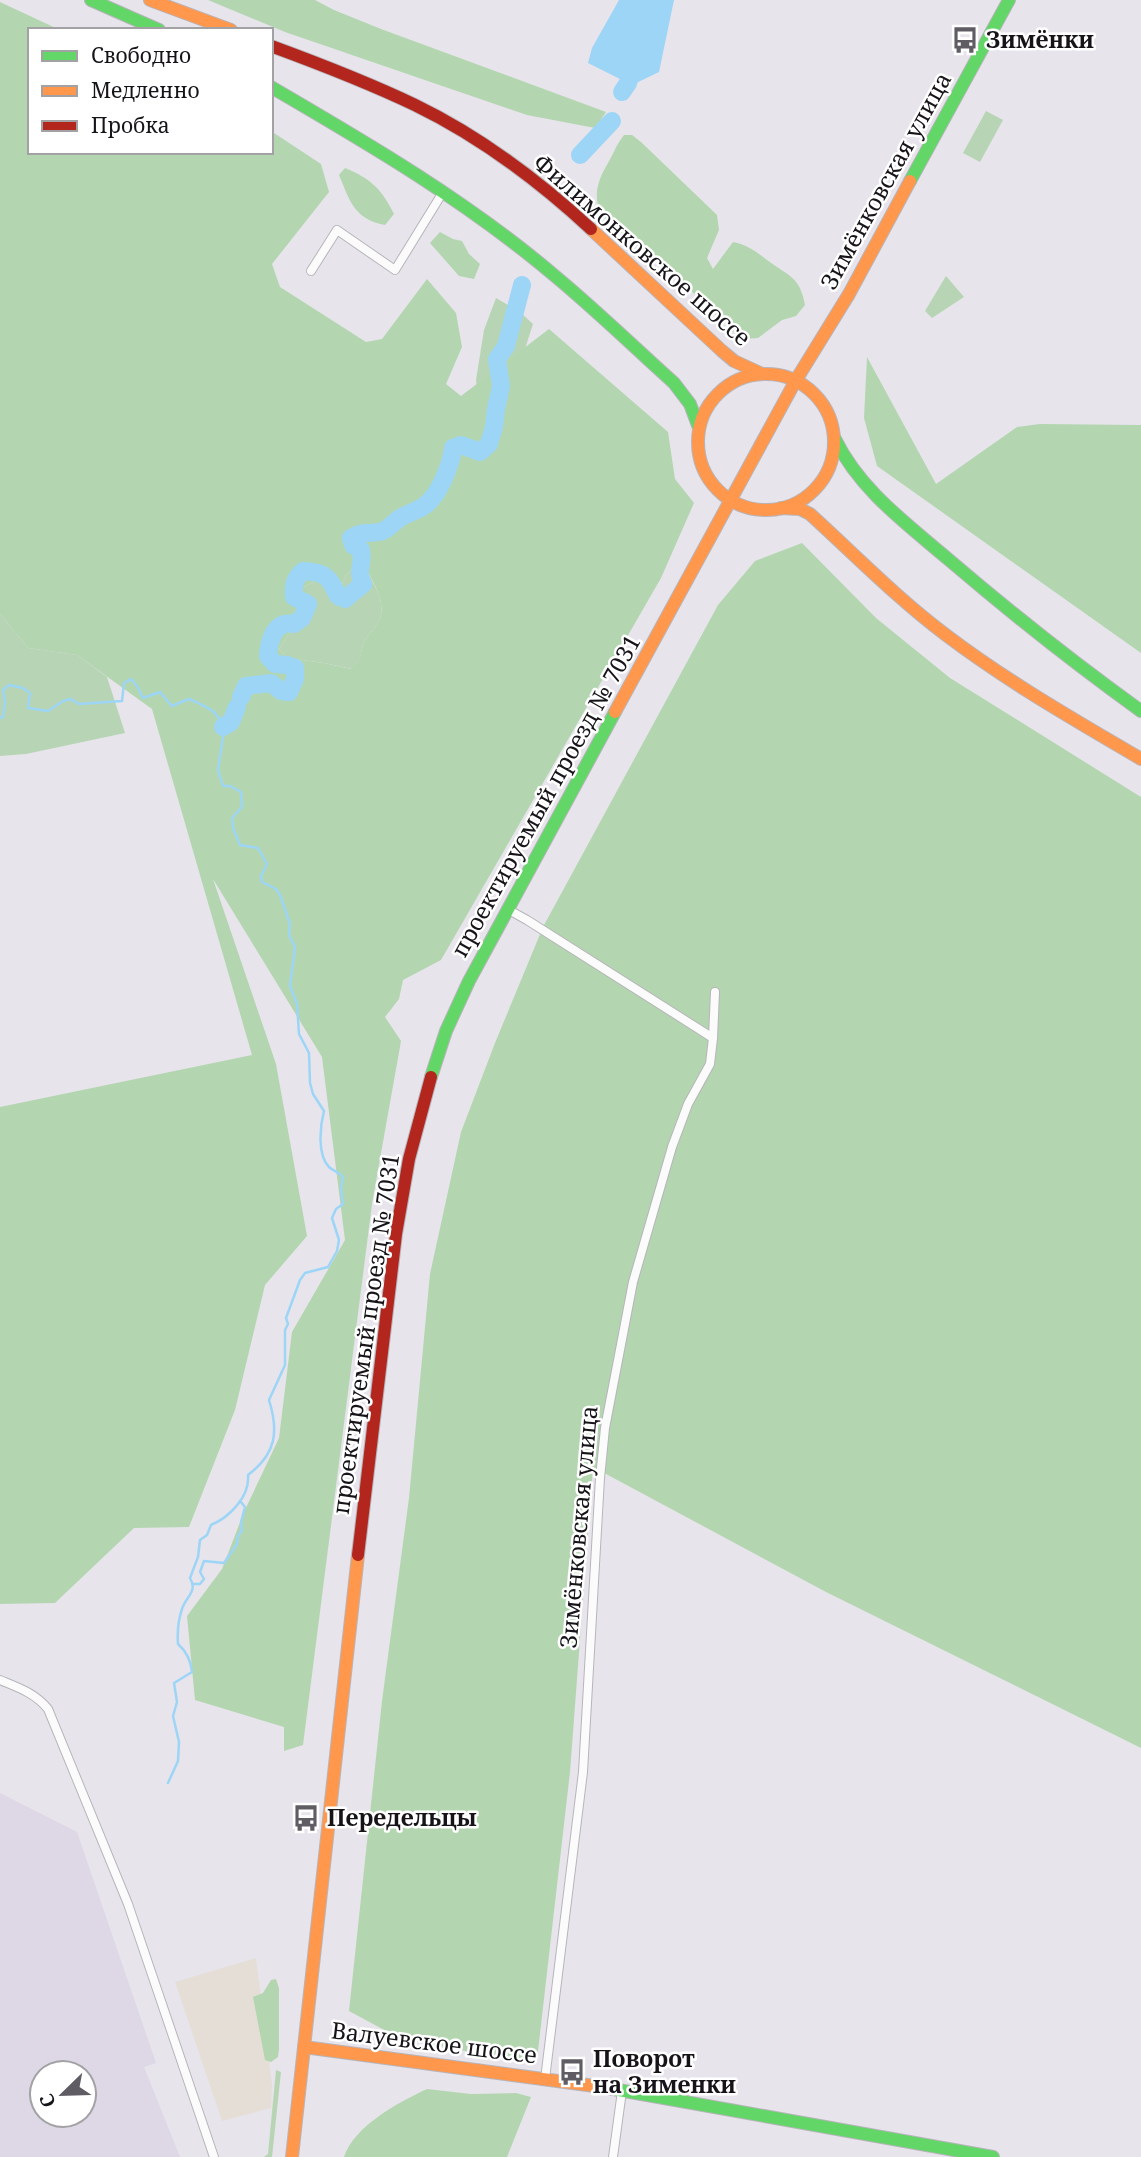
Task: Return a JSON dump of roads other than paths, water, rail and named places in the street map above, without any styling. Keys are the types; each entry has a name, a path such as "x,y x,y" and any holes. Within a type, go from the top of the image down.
{"main road":[{"path":"91,0 154,28"},
{"path":"150,0 226,28"},
{"name":"Зимёнковская улица","path":"796,380 849,294 1009,0"},
{"name":"Филимонковское шоссе","path":"273,47 417,106 472,138 525,173 585,224 734,361 760,373 778,374 805,385 820,399 829,416 842,455 858,478 993,599 1082,670 1141,712"},
{"path":"273,88 443,192 554,275 609,323 688,399 695,411 699,428 699,456 706,474 717,489 732,500 755,509 800,509 810,514 900,596 962,647 1026,690 1141,759"},
{"name":"Филимонковское шоссе","path":"699,428 706,409 717,394 733,382 760,373"},
{"name":"проектируемый проезд № 7031","path":"304,2048 379,1367 398,1221 426,1092 446,1031 469,981 796,380"},
{"path":"781,508 807,496 821,482 830,465 834,436"},
{"name":"Валуевское шоссе","path":"292,2157 304,2048 585,2084 993,2157"}],"street":[{"path":"311,271 337,230 395,270 443,192"},
{"path":"507,909 713,1038"},
{"name":"Зимёнковская улица","path":"545,2079 583,1772 605,1428 633,1282 672,1147 688,1104 710,1064 715,992"},
{"path":"0,1680 26,1690 39,1698 48,1709 128,1904 214,2157"},
{"path":"612,2157 622,2091"}],"water":[{"path":"619,0 674,0 659,72 634,84 588,63 592,48"}],"waterway":[{"path":"622,92 628,83 634,60"},
{"path":"580,155 612,121"},
{"path":"241,697 246,686 271,683 281,691 289,692 295,679 295,668 275,664 268,656 271,638 277,628 294,624 302,618 308,604 294,597 295,583 300,574 303,571 322,574 329,580 338,596 345,599 363,584 360,574 361,550 353,545 351,538 359,534 383,531 429,501 443,480 453,448 461,445 480,452 489,444 501,386 497,359 506,346 522,285"},
{"path":"0,718 3,717 5,703 3,690 9,685 23,688 30,693 28,708 48,711 71,699 79,704 122,701 124,683 131,679 143,698 160,692 172,706 189,699 206,707 215,713 223,729"},
{"path":"223,727 231,722 237,707"},
{"path":"168,1783 178,1761 179,1742 173,1716 177,1702 174,1683 192,1672 188,1657 178,1644 178,1626 182,1609 192,1591 190,1578 198,1557 200,1540 207,1535 211,1525 225,1517 237,1505 246,1491 248,1475 265,1459 270,1450 274,1422 269,1400 285,1365 285,1330 288,1324 286,1318 305,1273 328,1267 337,1251 339,1240 332,1218 336,1209 343,1204 343,1177 325,1162 321,1148 324,1111 313,1094 309,1053 299,1034 297,1004 290,986 295,947 289,935 290,924 280,895 276,889 262,882 261,876 267,864 258,848 240,845 233,828 232,818 242,807 241,792 230,786 223,786 218,770 223,737"},
{"path":"193,1584 200,1584 204,1579 200,1572 204,1561 224,1563 237,1544 245,1507 240,1501"}],"place":[{"name":"Зимёнки","path":"965,40"},
{"name":"Передельцы","path":"306,1818"},
{"name":"Поворот на Зименки","path":"572,2072"}]}
